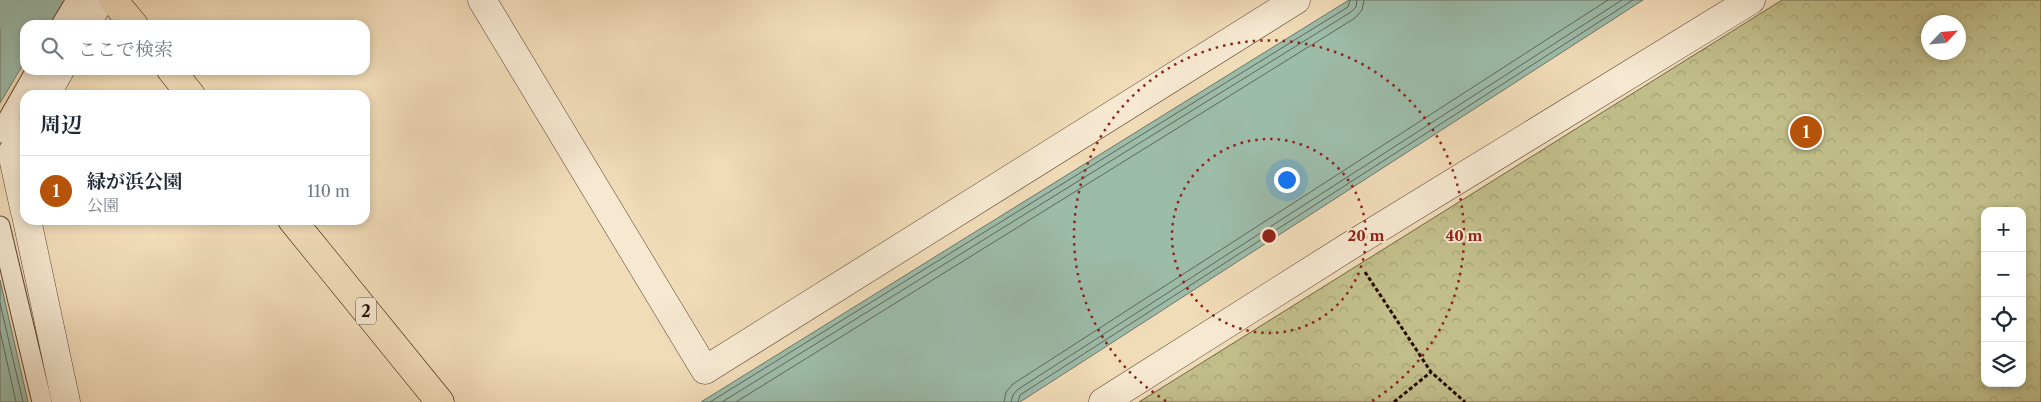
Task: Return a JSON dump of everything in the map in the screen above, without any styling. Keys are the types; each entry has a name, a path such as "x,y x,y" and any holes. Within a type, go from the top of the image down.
{"main road":[{"path":"113,0 130,20"},
{"path":"175,75 187,90"},
{"name":"2","path":"296,225 440,402"}],"street":[{"path":"89,20 100,0"},
{"path":"482,0 705,370 1296,0"},
{"path":"1104,402 1348,247 1751,0"},
{"path":"49,90 57,75"},
{"path":"20,139 12,153 20,189"},
{"path":"28,225 66,402"}],"lane":[{"path":"64,20 76,0"},
{"path":"25,90 33,75"},
{"path":"0,133 20,98"},
{"path":"0,226 42,402"}],"path":[{"path":"1348,247 1431,372 1465,402"},
{"path":"1394,402 1431,372"}],"green space":[{"path":"1782,0 2041,0 2041,402 1139,402"}],"water":[{"path":"0,0 15,0 30,20 20,20 20,69 0,103"},
{"path":"1349,0 1643,0 1020,402 701,402"},
{"path":"0,280 28,402 0,402"}],"waterway":[{"path":"24,11 33,0"}],"place":[{"name":"緑が浜公園","path":"1806,132"}]}
